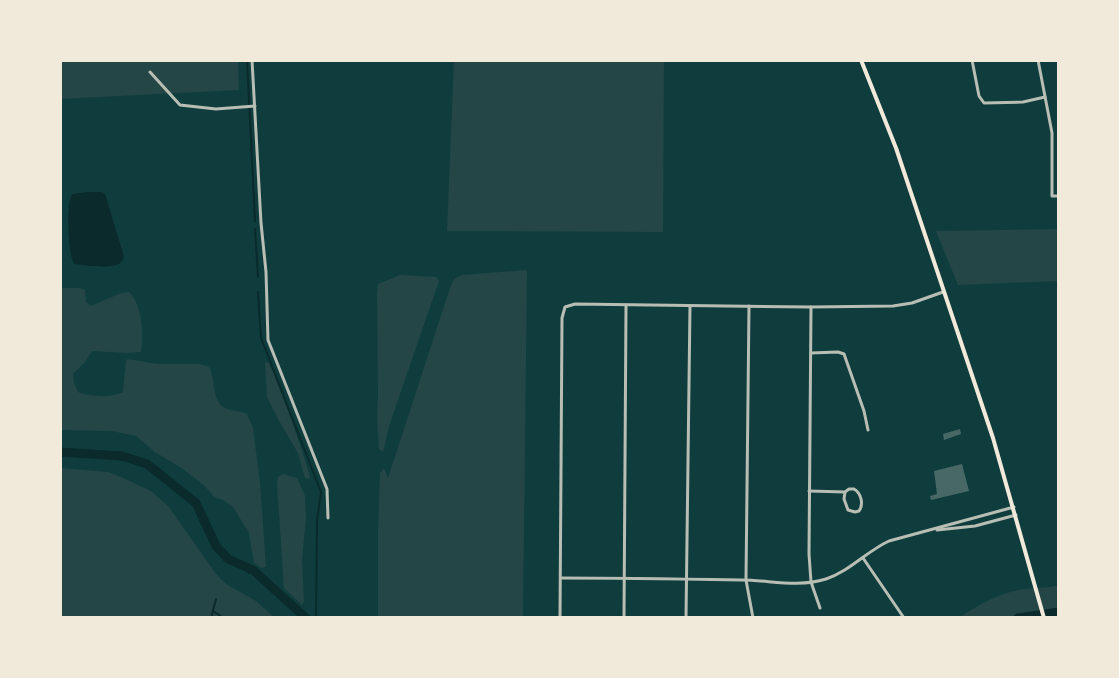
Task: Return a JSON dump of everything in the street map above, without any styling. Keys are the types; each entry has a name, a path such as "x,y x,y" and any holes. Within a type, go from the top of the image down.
{"main road":[{"path":"861,60 897,150 993,438 1044,618"}],"street":[{"path":"252,60 268,340 327,489 328,518"},
{"path":"972,60 979,96 984,103 1023,102 1045,97"},
{"path":"1038,60 1052,133 1052,196 1059,196"},
{"path":"150,72 180,105 216,109 255,106"},
{"path":"1052,133 1059,133"},
{"path":"560,618 562,318 565,307 575,304 893,306 944,292"},
{"path":"624,618 626,305"},
{"path":"686,618 690,305"},
{"path":"749,306 746,580 753,618"},
{"path":"811,307 811,582 820,608"},
{"path":"811,353 838,352 846,356 868,430"},
{"path":"809,491 857,491 862,505 859,511 848,510 845,492"},
{"path":"560,578 811,582 838,574 889,541 1014,507"},
{"path":"933,529 971,527 1016,515"},
{"path":"863,558 904,618"}],"shaded area":[{"path":"60,60 238,60 239,90 60,99"},
{"path":"454,60 664,60 663,232 447,231"},
{"path":"72,194 105,194 124,256 113,266 74,264 70,251 70,199"},
{"path":"1059,229 1059,281 958,285 936,231"},
{"path":"527,270 523,618 378,618 380,473 384,468 388,478 450,288 454,279 462,275"},
{"path":"400,275 437,277 439,281 383,452 379,449 377,418 377,293 378,284"},
{"path":"60,288 85,290 86,302 91,306 129,292 137,304 141,320 141,352 92,351 73,374 78,392 100,396 123,392 128,359 157,364 200,364 209,367 218,402 227,409 247,414 253,428 260,483 266,567 261,568 254,563 249,533 233,507 214,497 205,486 136,436 112,431 60,430"},
{"path":"265,362 269,363 286,405 309,479 305,478 298,453 267,397"},
{"path":"60,468 108,472 151,491 169,507 216,574 275,618 60,618"},
{"path":"283,474 297,478 305,496 302,605 284,588 277,483 278,477"},
{"path":"1059,585 1059,618 959,618 1003,594"}],"building":[{"path":"960,429 961,434 944,440 943,434"},
{"path":"962,464 969,491 931,500 930,496 937,494 934,471"}],"waterway":[{"path":"247,60 255,221"},
{"path":"255,229 258,277"},
{"path":"258,292 261,338 321,492 317,521 316,618"},
{"path":"60,452 122,456 147,464 196,503 216,546 228,559 253,570 306,618"},
{"path":"249,573 253,570"},
{"path":"211,618 216,599"},
{"path":"213,611 222,617"},
{"path":"1018,618 1059,612"}]}
